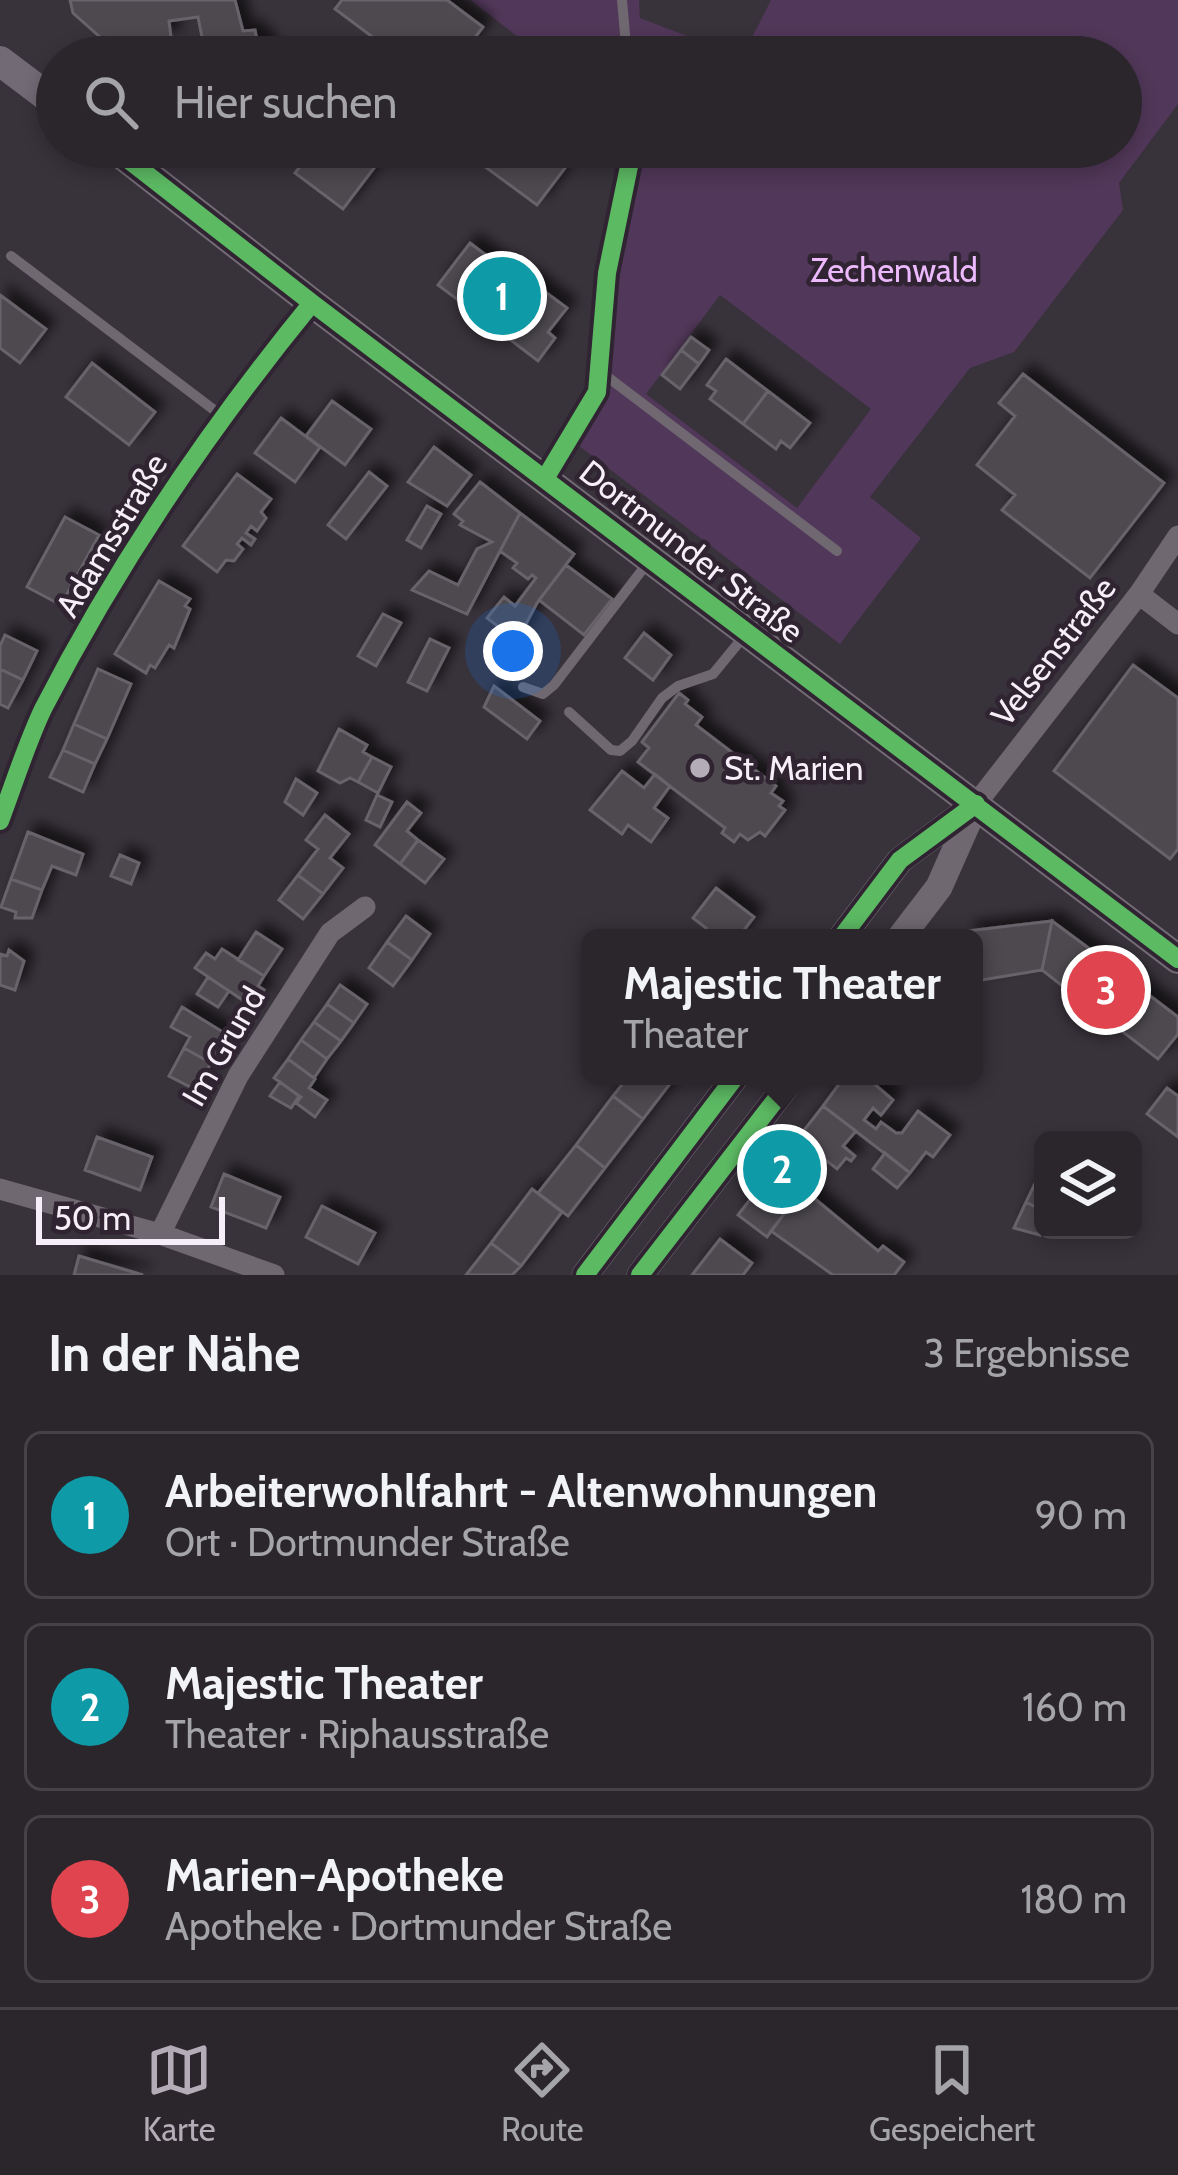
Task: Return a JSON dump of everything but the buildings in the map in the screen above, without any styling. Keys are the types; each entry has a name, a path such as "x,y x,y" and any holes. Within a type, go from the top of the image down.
{"main road":[{"path":"0,61 36,88"},
{"name":"Dortmunder Straße","path":"139,168 1178,959"}],"street":[{"name":"Adamsstraße","path":"0,821 41,713 137,540 222,416 312,303"},
{"name":"Velsenstraße","path":"976,804 1139,594 1178,536"},
{"path":"1139,594 1178,624"},
{"path":"848,929 900,860 976,804"},
{"path":"907,929 938,887 976,804"},
{"name":"Im Grund","path":"160,1234 238,1076 330,932 365,908"},
{"path":"584,1275 729,1085"},
{"path":"640,1275 787,1085"},
{"path":"0,1189 160,1234 274,1275"}],"lane":[{"path":"622,0 625,36"},
{"path":"546,477 597,392 607,273 629,168"},
{"path":"11,256 222,416"},
{"path":"601,372 837,551"},
{"path":"523,687 543,694 554,686 652,559"},
{"path":"569,712 611,749 620,751 662,698 678,686 713,674 747,632"}],"green space":[{"path":"470,0 639,0 640,18 687,36 517,36"},
{"name":"Zechenwald","path":"771,0 1178,0 1178,104 1142,152 1142,36 753,36"},
{"name":"Zechenwald","path":"619,168 1130,168 1119,183 1123,210 1014,352 970,368 870,497 921,538 840,644 562,433 592,382 601,264","holes":["720,295 871,409 797,508 646,394"]}],"cycle path":[{"path":"139,168 1178,959"},
{"path":"546,477 597,392 607,273 629,168"},
{"path":"0,821 43,709 102,602 201,449 312,303"},
{"path":"848,929 900,860 976,804"},
{"path":"585,1275 729,1085"},
{"path":"640,1275 787,1085"}],"place":[{"name":"Arbeiterwohlfahrt - Altenwohnungen","path":"502,296"},
{"name":"St. Marien","path":"700,768"},
{"name":"Marien-Apotheke","path":"1106,990"},
{"name":"Majestic Theater","path":"782,1169"}]}
